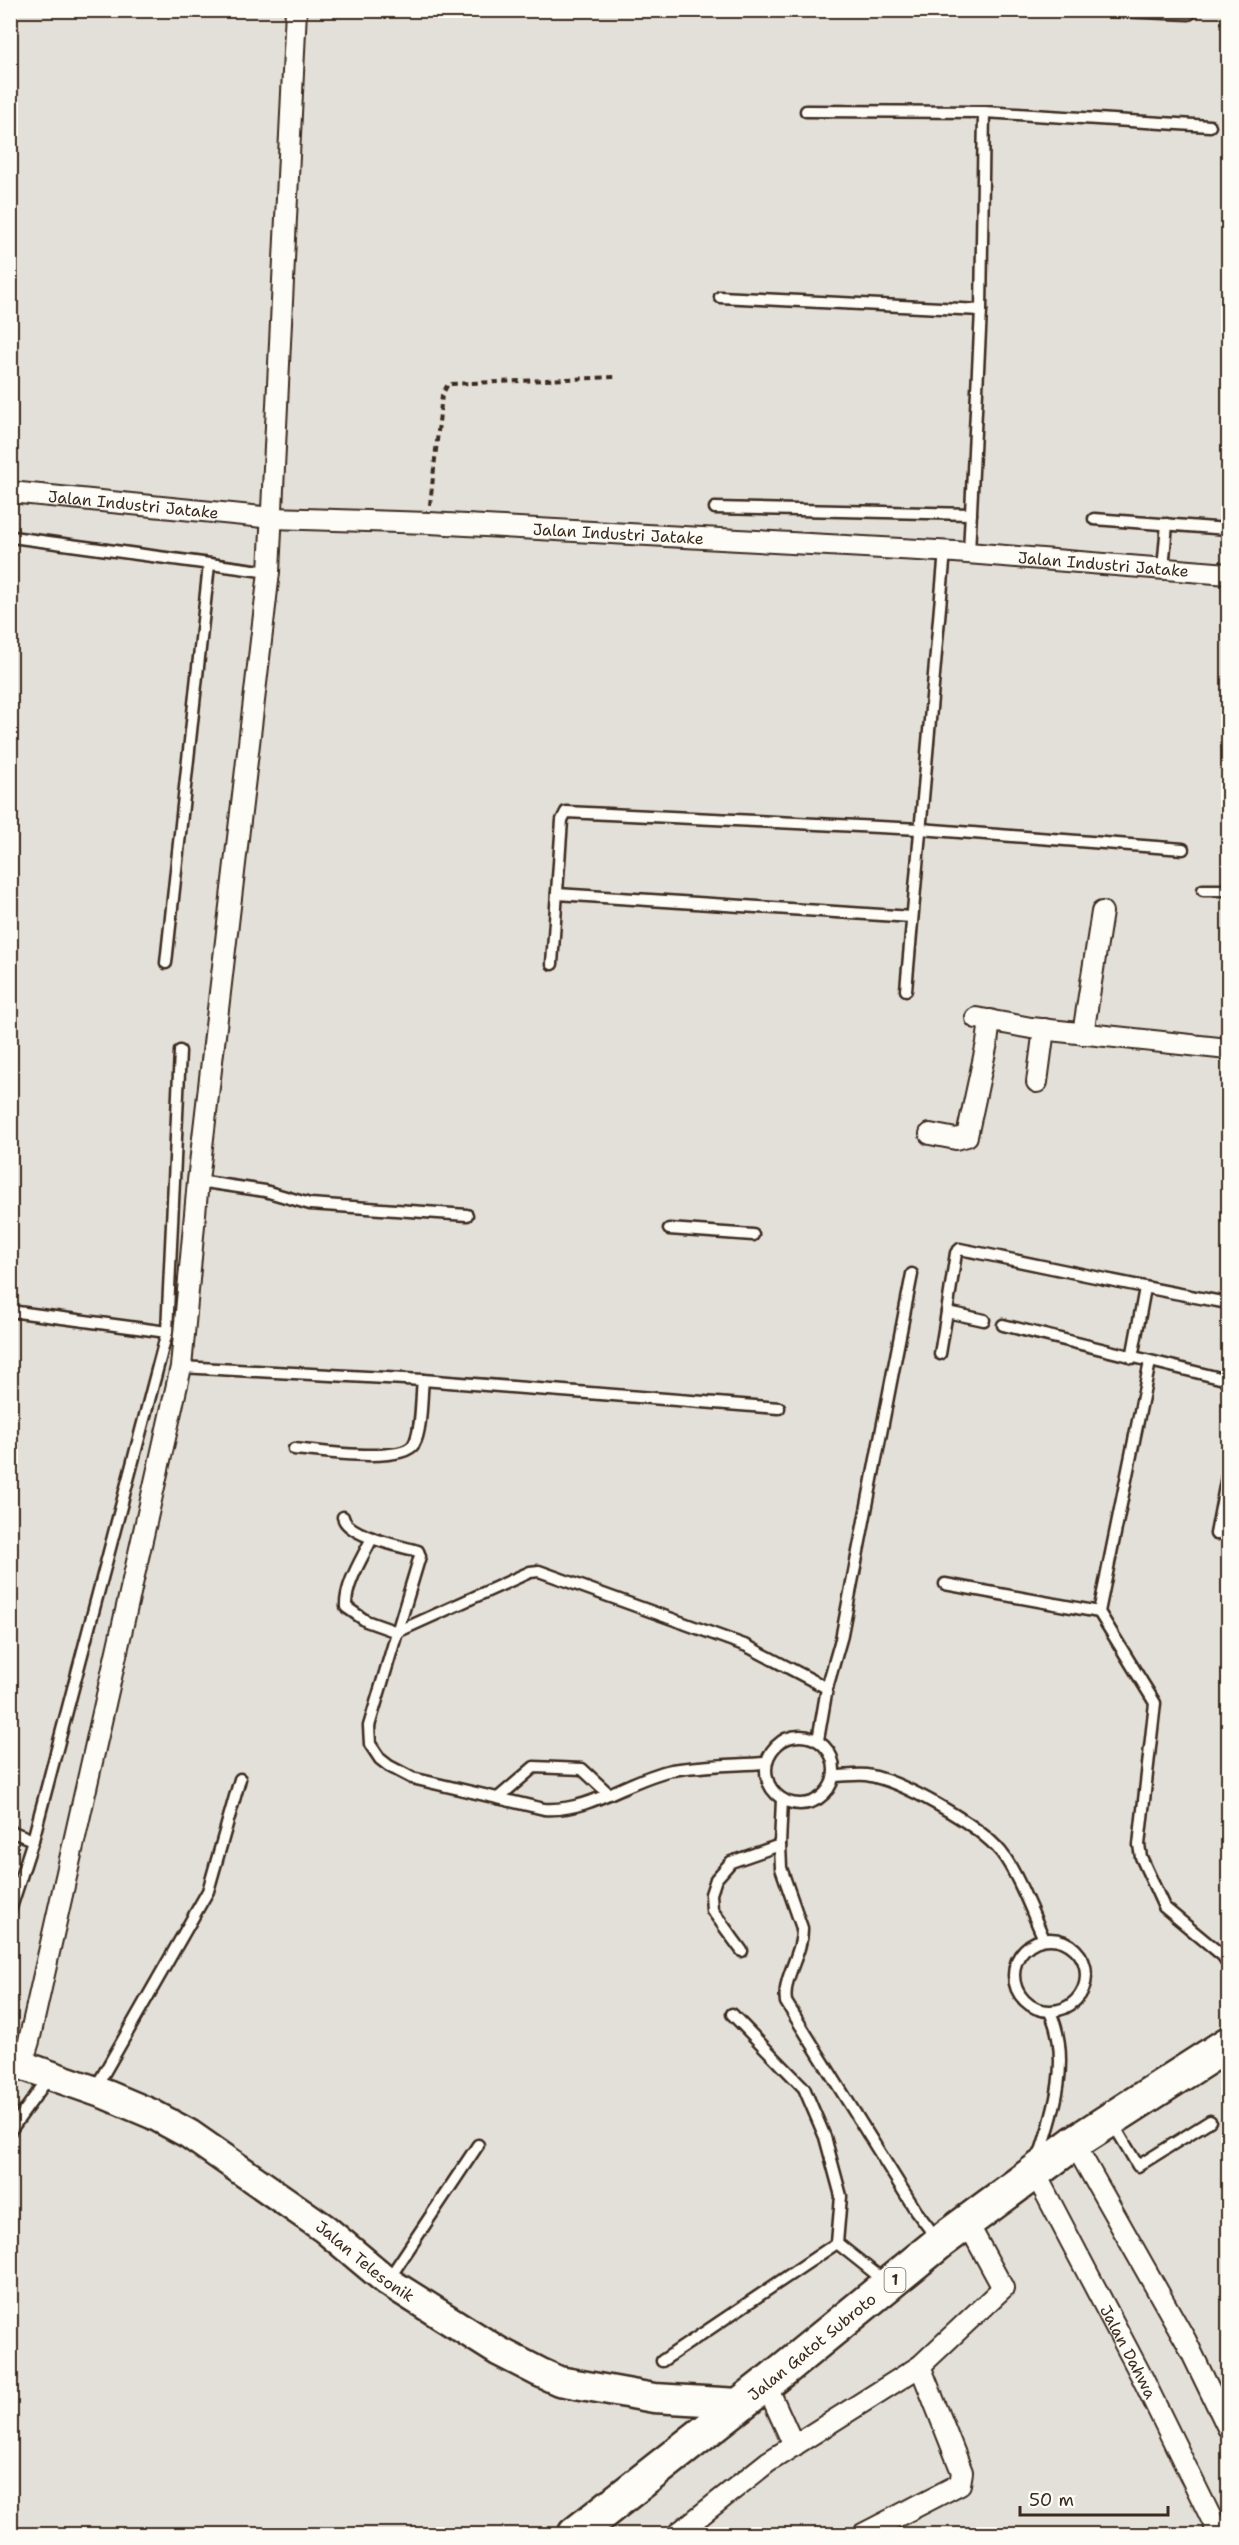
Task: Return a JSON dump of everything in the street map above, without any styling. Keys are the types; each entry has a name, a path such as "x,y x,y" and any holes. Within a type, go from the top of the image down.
{"highway":[{"name":"Jalan Gatot Subroto","path":"575,2535 766,2384 940,2242 1034,2171 1110,2119 1228,2044"}],"street":[{"path":"16,2063 32,2030 181,1367 198,1181 269,572 296,10"},
{"name":"Jalan Industri Jatake","path":"10,492 273,518 969,552 1228,574"},
{"path":"1083,1034 1102,912"},
{"path":"930,1134 956,1139 967,1136 987,1043 983,1019 1083,1034 1228,1049"},
{"path":"1037,1082 1044,1029"},
{"name":"Jalan Telesonik","path":"16,2063 152,2114 189,2134 325,2229 387,2281 498,2351 559,2381 654,2398 740,2403"},
{"path":"1074,2143 1186,2341 1228,2428"},
{"name":"Jalan Dahwa","path":"1034,2171 1142,2377 1219,2535"},
{"path":"677,2535 768,2462 920,2366 1003,2288 967,2222"},
{"path":"863,2535 960,2484 962,2472 920,2366"},
{"path":"766,2384 794,2446"}],"lane":[{"path":"1093,10 1189,14 1194,10"},
{"path":"806,111 984,112 1210,126"},
{"path":"969,552 981,310 984,112"},
{"path":"720,297 981,310"},
{"path":"715,508 971,514"},
{"path":"1094,519 1228,529"},
{"path":"1163,569 1167,525"},
{"path":"12,537 269,572"},
{"path":"906,990 945,551"},
{"path":"166,963 209,565"},
{"path":"552,964 562,820 566,812 920,829 1183,849"},
{"path":"1203,890 1228,890"},
{"path":"557,894 912,917"},
{"path":"10,1911 33,1840 167,1332 180,1051"},
{"path":"198,1181 265,1191 310,1204 467,1215"},
{"path":"669,1229 753,1235"},
{"path":"940,1354 956,1253 960,1250 1228,1303"},
{"path":"818,1740 826,1688 841,1639 912,1274"},
{"path":"1132,1358 1145,1288"},
{"path":"10,1311 167,1332"},
{"path":"946,1312 984,1320"},
{"path":"1003,1325 1228,1380"},
{"path":"1150,1362 1099,1612 1155,1702 1139,1845 1141,1857 1164,1907 1222,1956 1228,1964"},
{"path":"181,1367 423,1380 779,1408"},
{"path":"294,1449 358,1454 407,1452 417,1435 423,1380"},
{"path":"1216,1534 1228,1471"},
{"path":"343,1517 348,1526 372,1538 419,1553 369,1726 370,1744 380,1759 389,1766 412,1778 544,1809 562,1809 671,1770 765,1763"},
{"path":"372,1538 346,1598 346,1607 366,1622 397,1632 530,1572 539,1571 747,1646 826,1688"},
{"path":"945,1584 1099,1612"},
{"path":"796,1735 818,1740 828,1750 834,1776 829,1788 820,1798 808,1803 795,1804 782,1799 771,1790 765,1777 765,1763 776,1744 796,1735"},
{"path":"498,1798 534,1767 582,1769 609,1794"},
{"path":"834,1776 865,1775 895,1782 968,1824 1001,1852 1028,1902 1044,1939"},
{"path":"94,2091 208,1891 240,1779"},
{"path":"782,1799 781,1868 802,1928 802,1938 786,1989 786,2002 916,2211 940,2242"},
{"path":"10,1832 33,1840"},
{"path":"742,1951 712,1910 711,1894 716,1880 731,1862 780,1845"},
{"path":"1044,1939 1063,1941 1079,1953 1086,1971 1083,1991 1070,2006 1050,2012 1033,2008 1019,1996 1013,1979 1016,1960 1021,1953 1027,1946 1044,1939"},
{"path":"1034,2171 1051,2122 1059,2075 1061,2050 1059,2030 1050,2012"},
{"path":"732,2014 804,2088 825,2137 841,2196 837,2243"},
{"path":"10,2131 51,2076"},
{"path":"1110,2119 1138,2166 1210,2121"},
{"path":"387,2281 478,2145"},
{"path":"837,2243 890,2284"},
{"path":"662,2361 837,2243"}],"path":[{"path":"429,524 442,395 448,384 616,377"}],"shaded area":[{"path":"11,11 1228,11 1228,2534 11,2534"}]}
